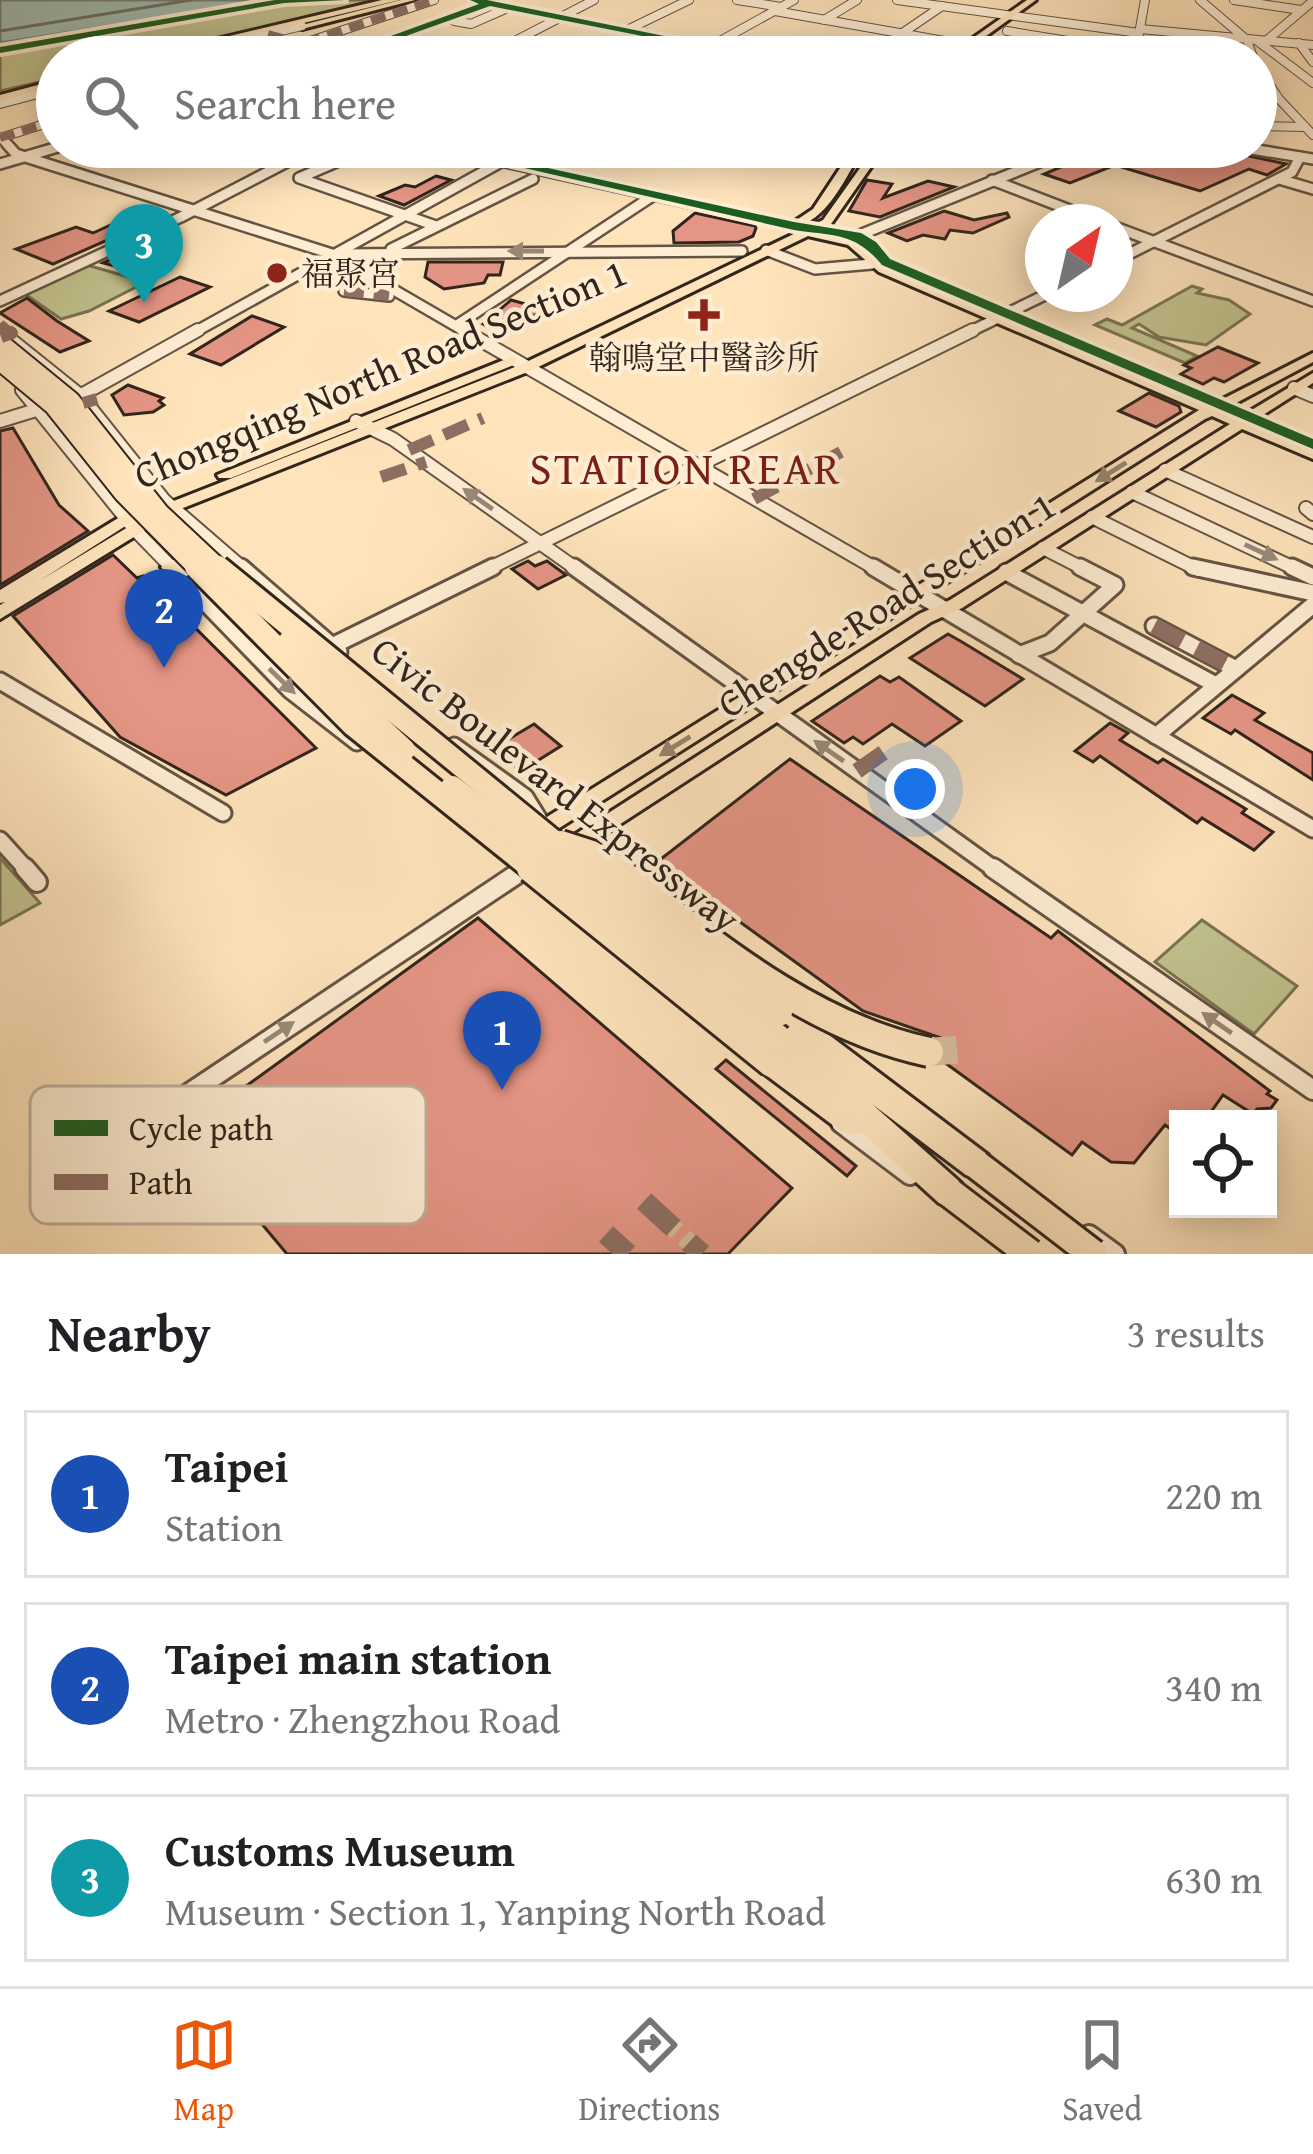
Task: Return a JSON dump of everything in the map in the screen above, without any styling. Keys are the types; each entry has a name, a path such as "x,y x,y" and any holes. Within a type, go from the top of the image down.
{"highway":[{"path":"239,36 395,0"},
{"path":"252,36 302,26"},
{"path":"0,99 36,90"},
{"path":"0,99 36,91"},
{"name":"Civic Boulevard Expressway","path":"0,334 71,401 160,513 220,569 544,832 1094,1254"},
{"name":"Civic Boulevard Expressway","path":"0,361 53,405 122,493 352,725 772,1063 1030,1254"},
{"path":"160,508 230,588 399,746 779,1040 950,1192"},
{"path":"226,554 230,588"},
{"path":"171,567 230,588"},
{"path":"544,832 592,852 754,975 885,1043 929,1052"},
{"path":"779,1040 976,1165"}],"main road":[{"path":"302,26 410,0"},
{"path":"988,36 1032,0"},
{"path":"998,36 1046,2"},
{"path":"806,228 845,168"},
{"path":"806,228 827,222 865,168"},
{"path":"806,228 857,236 886,262 1313,454"},
{"path":"806,228 852,242 872,264 1004,316"},
{"name":"Chongqing North Road Section 1","path":"160,508 377,429 806,228"},
{"name":"Chongqing North Road Section 1","path":"0,598 160,508 356,421 518,365 742,251 806,228"},
{"name":"Chengde Road Section 1","path":"515,864 544,832 753,698 1217,408 1313,357"},
{"name":"Chengde Road Section 1","path":"515,864 572,848 925,618 945,611 1313,377"},
{"path":"1242,419 1313,444"},
{"name":"Chongqing North Road Section 1","path":"0,614 131,525"}],"street":[{"path":"325,36 434,0"},
{"path":"474,0 661,36"},
{"path":"525,36 594,0"},
{"path":"627,30 689,0"},
{"path":"737,0 911,36"},
{"path":"728,36 794,0"},
{"path":"824,20 857,0"},
{"path":"897,0 1208,36"},
{"path":"902,34 951,0"},
{"path":"1138,36 1145,0"},
{"path":"1200,0 1246,36"},
{"path":"1234,0 1301,10"},
{"path":"1272,36 1313,1"},
{"path":"404,36 489,2"},
{"path":"450,20 471,24 510,7"},
{"path":"260,36 302,26"},
{"path":"1007,31 1038,36"},
{"path":"640,36 646,33"},
{"path":"1277,41 1313,45"},
{"path":"1299,44 1313,62"},
{"path":"1277,58 1313,83"},
{"path":"1277,82 1313,83"},
{"path":"1277,97 1309,131"},
{"path":"1277,119 1297,118"},
{"path":"1277,125 1309,131"},
{"path":"36,127 0,138 16,154 36,161"},
{"path":"1277,153 1313,159"},
{"path":"0,164 36,155"},
{"path":"1133,252 1292,172 1300,157"},
{"path":"58,168 332,254 1313,829"},
{"path":"0,301 194,210 271,168"},
{"path":"322,168 299,178 436,226"},
{"path":"82,400 489,168"},
{"path":"530,168 806,228"},
{"path":"857,236 1023,168"},
{"path":"386,251 533,178"},
{"path":"1279,179 1313,189"},
{"path":"992,180 1054,204"},
{"path":"457,325 654,195"},
{"path":"1133,233 1313,301"},
{"path":"766,250 815,269 872,264"},
{"path":"332,254 742,251"},
{"path":"344,291 389,296"},
{"path":"332,646 1025,305"},
{"path":"0,334 82,400 160,508 226,554 440,735 525,797 544,832 572,848 1115,1254"},
{"path":"0,371 42,408 131,525 290,690 814,1102 1007,1247 1037,1237 1044,1212 1041,1198"},
{"path":"1294,388 1313,396"},
{"path":"0,422 82,400 100,402"},
{"path":"356,421 377,429 542,544 753,698 1313,1090"},
{"path":"1165,470 1313,537"},
{"path":"1132,492 1313,577"},
{"path":"1092,518 1198,570 1313,593"},
{"path":"1019,655 1050,643 1115,585 1043,548"},
{"path":"1006,572 1216,686"},
{"path":"1156,736 1313,605"},
{"path":"1154,626 1236,669"},
{"path":"0,681 224,813"},
{"path":"0,840 37,882"},
{"path":"196,1086 515,864"}],"green space":[{"path":"275,0 384,0 232,36 50,36"},
{"path":"36,38 36,83 0,91 0,44"},
{"path":"87,265 146,282 89,311 61,319 25,294"},
{"path":"1192,286 1202,289 1197,293 1229,300 1250,314 1206,345 1159,337 1139,324 1132,328 1197,356 1185,363 1095,325 1107,319 1122,325"},
{"path":"0,858 40,903 0,925"},
{"path":"1202,920 1297,986 1254,1034 1155,962"}],"water":[{"path":"0,0 274,0 36,36 0,43"}],"building":[{"path":"1277,162 1286,164 1267,175 1249,169 1200,191 1125,168 1277,168"},
{"path":"1058,168 1108,168 1070,183 1044,174"},
{"path":"436,176 451,180 404,205 379,196 405,185 415,187"},
{"path":"867,180 892,184 883,198 928,181 954,187 880,217 849,211"},
{"path":"944,211 974,220 1007,213 1009,217 973,233 950,230 945,239 923,235 907,241 888,233"},
{"path":"137,213 155,219 53,264 16,249 76,227 93,233"},
{"path":"695,213 756,228 753,236 739,242 674,243 673,231"},
{"path":"130,251 169,262 148,275 103,263"},
{"path":"428,262 503,262 500,275 488,275 484,283 444,289 425,277"},
{"path":"180,277 210,287 139,322 109,311"},
{"path":"27,298 89,341 60,352 0,313"},
{"path":"511,300 544,309 504,336 483,324"},
{"path":"252,316 284,327 221,365 190,354"},
{"path":"1218,347 1258,363 1224,382 1214,378 1203,384 1181,374 1191,368 1184,365"},
{"path":"128,385 163,398 159,401 164,405 153,412 124,415 112,395"},
{"path":"1149,393 1179,406 1181,412 1156,427 1119,411"},
{"path":"13,428 59,505 88,531 0,585 0,431"},
{"path":"113,555 137,578 143,576 316,748 226,795 120,737 13,616"},
{"path":"528,561 535,566 547,561 566,575 538,589 512,569"},
{"path":"948,634 1023,679 985,706 910,658"},
{"path":"880,676 890,682 899,677 961,721 925,746 892,724 863,744 853,737 844,743 812,721"},
{"path":"1232,695 1264,713 1255,720 1313,753 1313,780 1235,730 1231,734 1203,718"},
{"path":"1110,723 1128,733 1120,740 1158,763 1163,759 1246,809 1242,813 1273,832 1254,850 1202,818 1197,823 1100,756 1093,762 1075,751"},
{"path":"534,724 561,746 521,771 494,748"},
{"path":"790,759 1051,938 1058,931 1277,1100 1271,1108 1247,1110 1223,1095 1212,1110 1169,1110 1169,1128 1165,1125 1134,1163 1111,1162 1082,1142 1072,1155 944,1062 947,1048 941,1038 863,1011 657,862"},
{"path":"478,918 792,1188 728,1254 287,1254 262,1224 426,1224 426,1086 246,1086"},
{"path":"726,1060 856,1166 847,1176 716,1069"}],"tunnel":[{"path":"929,1052 964,1049"},
{"path":"644,1201 702,1254"},
{"path":"606,1234 628,1254"}],"marked path":[{"path":"325,36 434,0"},
{"path":"268,34 275,36"},
{"path":"0,138 36,127"},
{"path":"344,291 389,296"},
{"path":"0,324 12,333 1,337"},
{"path":"83,403 97,399"},
{"path":"409,450 483,418"},
{"path":"754,499 841,452"},
{"path":"381,477 426,462"},
{"path":"1154,626 1236,669"},
{"path":"857,771 890,748"},
{"path":"644,1201 702,1254"},
{"path":"606,1234 628,1254"}],"cycle path":[{"path":"81,36 284,1 341,0"},
{"path":"474,0 657,36"},
{"path":"397,36 489,3"},
{"path":"0,50 36,44"},
{"path":"533,168 857,236 886,262 1313,444"}],"place":[{"name":"福聚宮","path":"277,273"},
{"name":"Customs Museum","path":"144,303"},
{"name":"翰鳴堂中醫診所","path":"704,315"},
{"name":"Taipei main station","path":"164,668"},
{"name":"Taipei","path":"502,1090"}],"district":[{"name":"STATION REAR","path":"686,468"}]}
